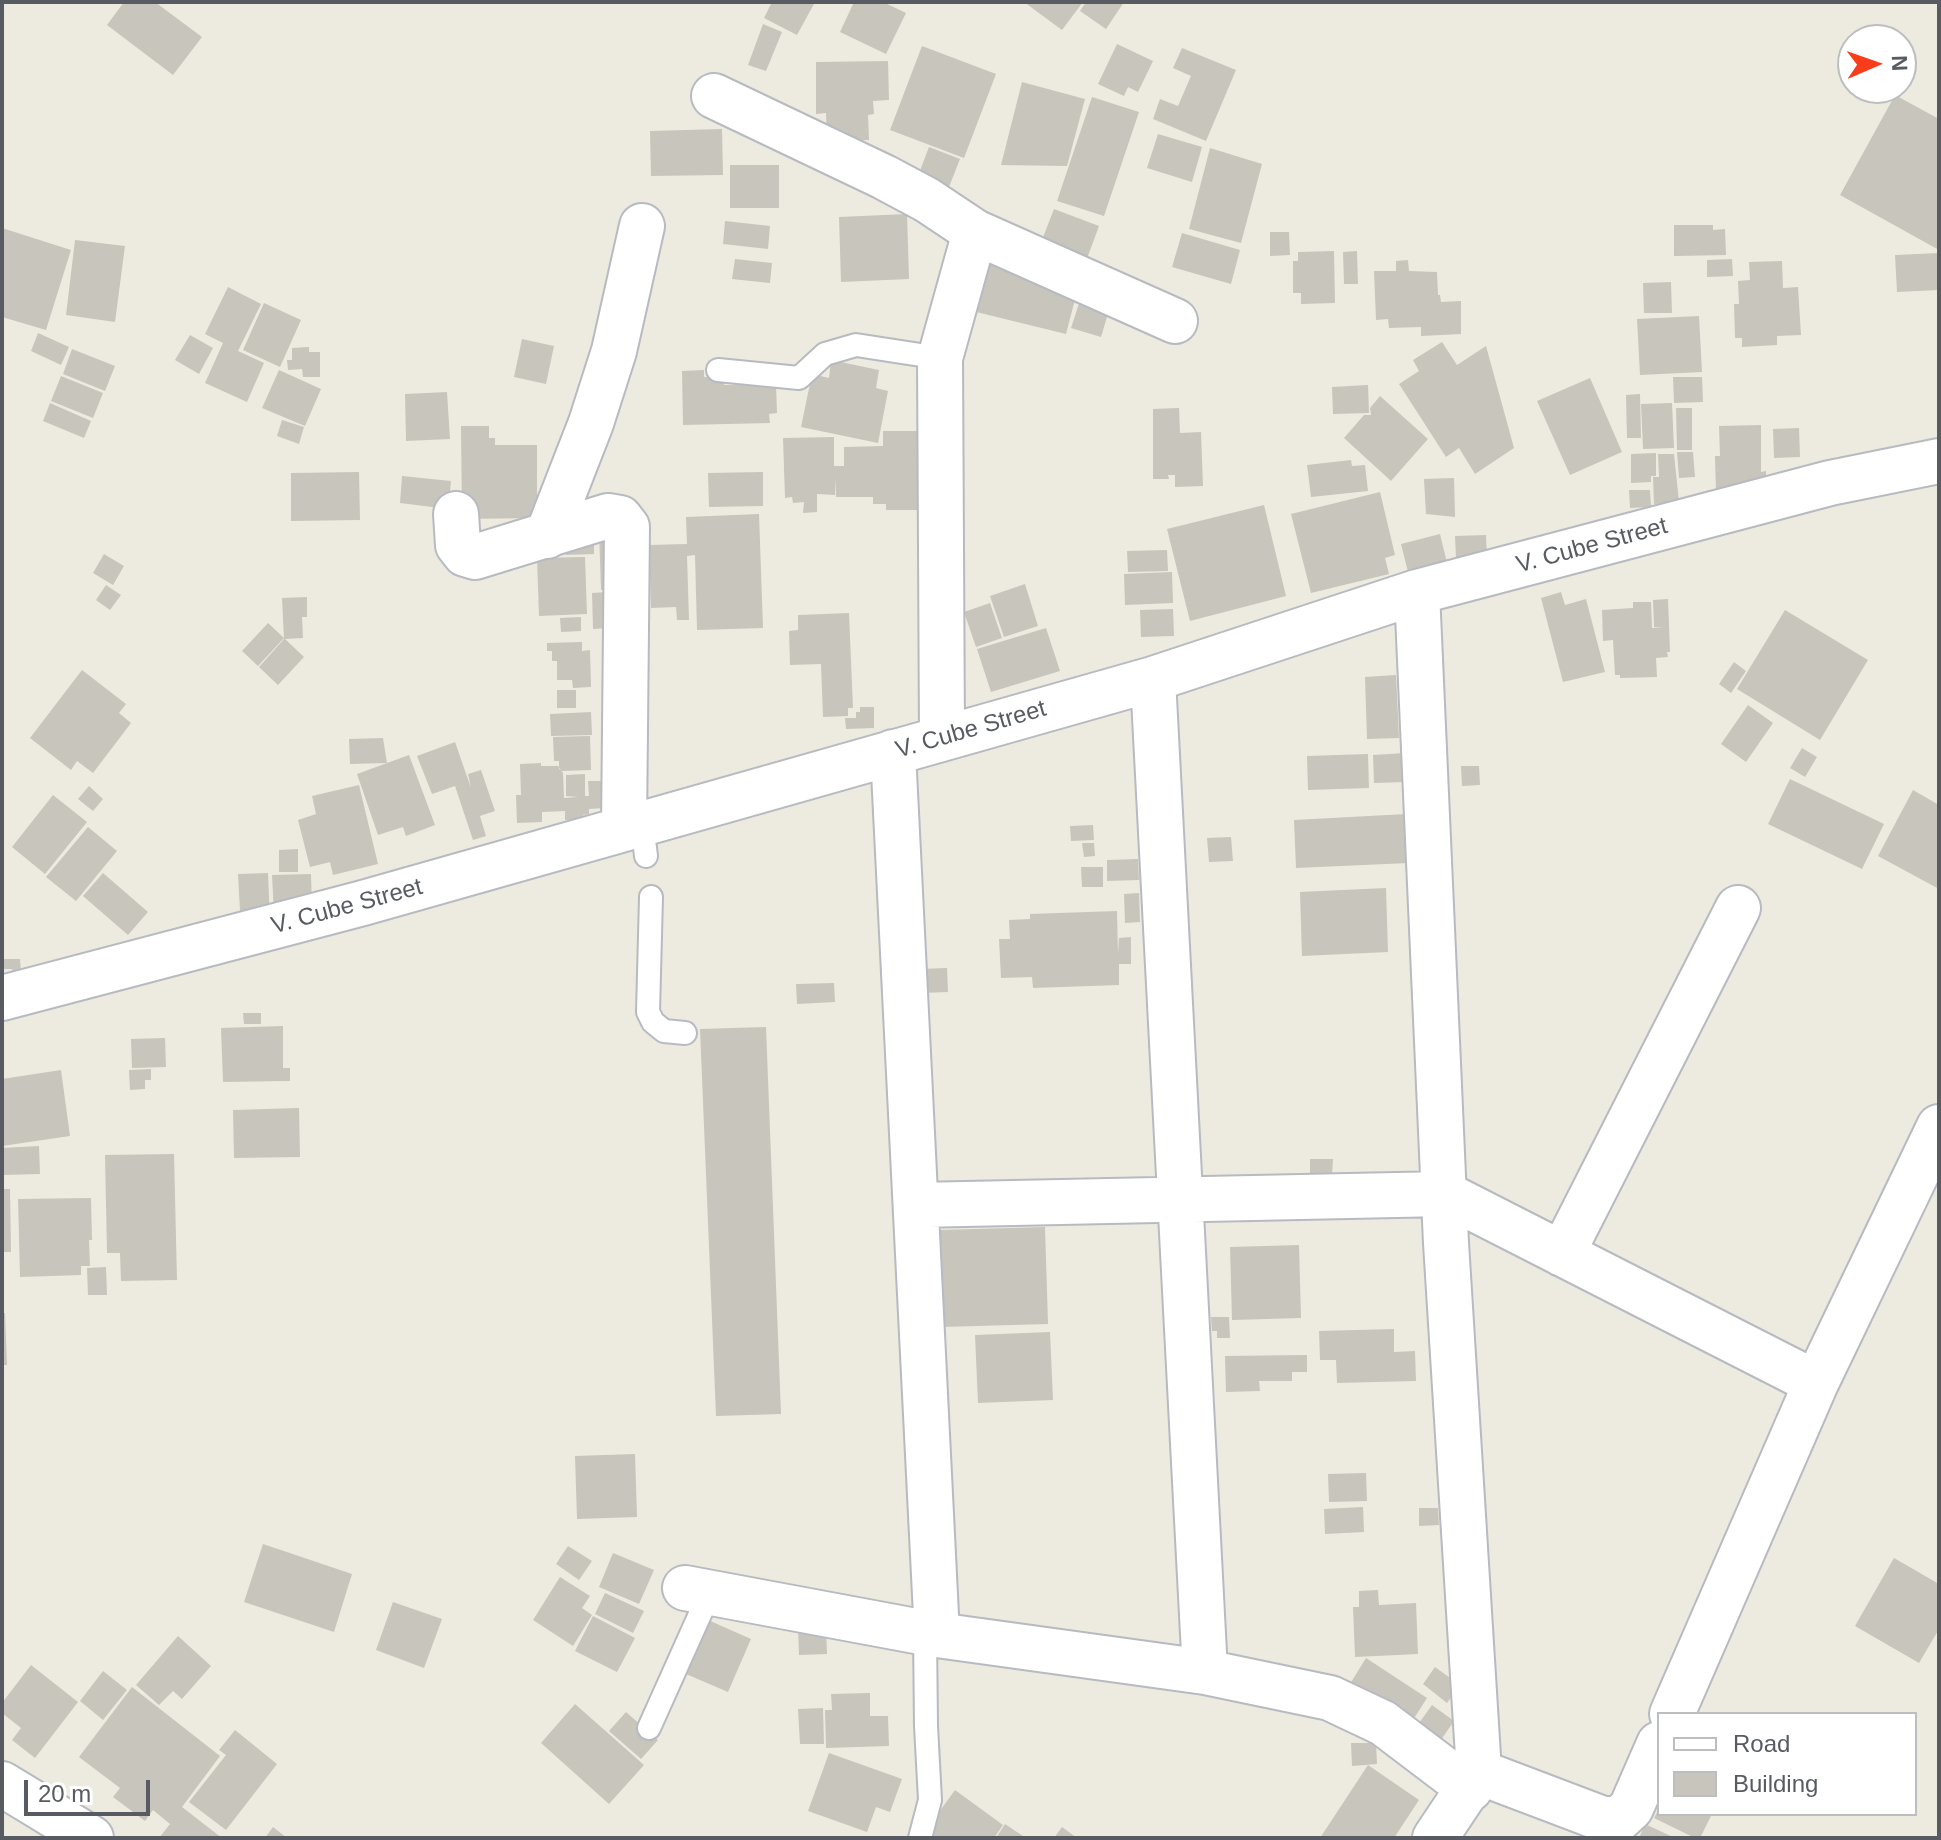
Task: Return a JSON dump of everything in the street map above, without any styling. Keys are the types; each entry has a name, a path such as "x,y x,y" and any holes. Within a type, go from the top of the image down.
{"street":[{"path":"714,96 884,177 927,200 975,232 1175,321"},
{"path":"547,536 591,423 614,351 642,226"},
{"path":"942,739 940,358 975,232"},
{"name":"V. Cube Street","path":"2,998 363,903 637,836 893,752 1153,679 1417,592 1830,483 1939,461"},
{"path":"456,514 458,545 465,554 475,557 608,516 620,518 627,527 637,836"},
{"path":"1417,592 1474,1781 1435,1838"},
{"path":"1153,679 1205,1672"},
{"path":"893,752 917,1205 931,1634"},
{"path":"1562,1254 1738,908"},
{"path":"1673,1712 1816,1383 1939,1127"},
{"path":"917,1205 1445,1194 1816,1383"},
{"path":"697,1590 931,1634 1205,1672 1330,1698 1383,1723 1474,1781 1603,1819 1619,1819 1631,1808 1657,1749"},
{"path":"2,1784 88,1837"}],"lane":[{"path":"718,370 799,378 825,354 856,345 940,358"},
{"path":"651,897 648,1012 653,1022 664,1031 685,1033"},
{"path":"649,1728 697,1590"},
{"path":"920,1838 930,1800 926,1726 931,1634"}],"building":[{"path":"124,2 155,2 202,37 173,75 107,25"},
{"path":"772,2 815,2 797,35 764,18"},
{"path":"854,2 883,2 906,13 886,54 840,32"},
{"path":"1024,2 1083,2 1062,30"},
{"path":"1086,2 1124,2 1106,29 1080,11"},
{"path":"763,24 782,32 766,71 748,65"},
{"path":"1117,44 1153,61 1138,92 1128,87 1124,96 1098,84"},
{"path":"922,46 996,74 964,158 890,130"},
{"path":"1182,48 1236,70 1206,141 1153,119 1160,99 1178,106 1191,76 1173,68"},
{"path":"888,61 889,100 873,101 874,114 868,115 869,140 827,141 826,113 816,114 816,62"},
{"path":"1022,82 1085,99 1067,166 1001,165"},
{"path":"1092,97 1139,112 1104,216 1057,201"},
{"path":"1890,104 1912,104 1939,119 1939,250 1840,195"},
{"path":"722,129 723,175 651,176 650,131"},
{"path":"1158,134 1202,147 1192,182 1147,168"},
{"path":"929,147 960,159 949,187 918,176"},
{"path":"1210,148 1262,164 1241,243 1189,229"},
{"path":"730,165 779,165 779,208 730,208"},
{"path":"1054,209 1099,226 1081,275 1035,258"},
{"path":"907,214 909,279 841,282 839,217"},
{"path":"725,221 770,226 768,249 723,244"},
{"path":"1674,225 1713,225 1713,230 1725,229 1726,255 1674,256"},
{"path":"2,228 71,250 46,330 2,317"},
{"path":"1270,232 1289,232 1290,255 1270,256"},
{"path":"1182,233 1240,250 1231,284 1172,267"},
{"path":"75,240 125,246 115,322 66,315"},
{"path":"1334,251 1335,303 1301,304 1301,293 1293,293 1293,261 1298,261 1298,252"},
{"path":"1357,251 1358,284 1344,284 1343,252"},
{"path":"1939,253 1939,290 1897,292 1895,255"},
{"path":"978,255 1080,280 1066,334 964,309"},
{"path":"735,259 772,263 770,283 732,279"},
{"path":"1732,259 1733,276 1707,277 1707,260"},
{"path":"1408,260 1409,271 1437,272 1441,302 1461,301 1461,334 1421,336 1421,327 1389,328 1388,319 1376,320 1374,271 1396,271 1396,261"},
{"path":"1782,261 1783,288 1798,287 1801,335 1777,336 1777,345 1742,347 1742,338 1735,338 1734,304 1739,304 1738,281 1750,280 1749,262"},
{"path":"1671,282 1672,313 1644,313 1643,283"},
{"path":"228,287 261,304 238,351 264,363 247,402 205,383 223,343 205,334"},
{"path":"1084,288 1113,297 1101,337 1071,328"},
{"path":"264,303 301,320 280,367 243,350"},
{"path":"1699,316 1702,372 1640,375 1637,319"},
{"path":"38,333 69,347 61,365 31,351"},
{"path":"190,335 213,348 199,374 175,360"},
{"path":"522,339 554,346 546,384 514,377"},
{"path":"1442,342 1457,365 1486,346 1514,448 1475,474 1459,448 1446,457 1399,384 1419,371 1413,360"},
{"path":"309,347 309,352 320,352 320,377 303,377 302,369 288,370 287,360 292,360 292,348"},
{"path":"72,349 115,366 105,391 63,374"},
{"path":"831,360 879,370 876,388 888,391 878,443 801,427 812,374 829,378"},
{"path":"279,370 321,389 305,426 262,408"},
{"path":"704,370 704,377 724,376 724,385 776,384 777,413 769,414 770,423 683,425 682,371"},
{"path":"61,376 103,393 93,418 51,401"},
{"path":"1673,377 1702,377 1703,402 1674,403"},
{"path":"1590,378 1622,452 1570,475 1537,401"},
{"path":"1368,385 1369,413 1333,414 1332,387"},
{"path":"447,392 450,439 406,441 405,394"},
{"path":"1640,394 1641,438 1627,438 1626,395"},
{"path":"1380,396 1428,439 1391,481 1344,438 1364,415 1371,415 1370,408"},
{"path":"50,403 91,421 84,438 43,421"},
{"path":"1672,403 1674,448 1643,449 1641,404"},
{"path":"1179,408 1180,433 1201,432 1203,486 1175,487 1175,475 1168,475 1169,479 1153,479 1153,409"},
{"path":"1676,408 1692,408 1692,450 1677,450"},
{"path":"282,420 304,427 299,444 277,436"},
{"path":"1761,425 1761,472 1766,471 1766,492 1716,493 1715,456 1720,456 1719,426"},
{"path":"461,426 489,426 489,438 495,438 495,445 537,445 537,518 462,519"},
{"path":"1799,428 1800,457 1774,458 1773,429"},
{"path":"883,431 927,431 928,510 886,510 886,504 873,504 873,497 836,497 836,478 835,495 817,494 817,512 803,513 804,502 793,503 792,497 785,498 783,438 834,437 834,466 844,466 844,447 883,446"},
{"path":"1677,452 1693,452 1695,477 1679,478"},
{"path":"1656,453 1656,476 1651,476 1651,482 1631,483 1631,454"},
{"path":"1658,454 1674,454 1679,502 1654,504 1653,477 1659,477"},
{"path":"1351,460 1352,466 1365,465 1368,491 1311,497 1307,465"},
{"path":"359,472 360,520 291,521 291,473"},
{"path":"763,472 763,506 709,507 708,473"},
{"path":"402,476 451,481 448,509 400,503"},
{"path":"1454,478 1455,517 1426,514 1424,479"},
{"path":"1629,490 1650,490 1651,507 1630,508"},
{"path":"1380,492 1395,555 1385,558 1389,574 1311,593 1291,514"},
{"path":"1264,505 1286,596 1190,621 1167,529"},
{"path":"759,514 763,628 697,630 695,555 687,556 689,620 677,620 676,607 651,608 649,545 687,544 686,517"},
{"path":"599,531 617,531 618,590 601,590"},
{"path":"1440,534 1447,563 1408,572 1401,544"},
{"path":"1486,535 1487,561 1477,557 1456,558 1455,536"},
{"path":"594,539 594,554 566,555 565,540"},
{"path":"1167,550 1168,571 1128,572 1127,551"},
{"path":"104,554 124,566 113,585 93,573"},
{"path":"585,557 587,614 539,616 537,558"},
{"path":"1172,572 1173,603 1125,605 1124,574"},
{"path":"1025,584 1038,626 1004,637 990,596"},
{"path":"106,585 121,595 110,610 96,600"},
{"path":"607,592 608,628 593,629 592,593"},
{"path":"1561,592 1565,605 1586,599 1605,672 1563,682 1541,598"},
{"path":"307,597 307,617 302,617 303,638 285,639 304,657 278,685 259,667 284,639 282,598"},
{"path":"1668,599 1670,652 1667,652 1668,657 1656,658 1657,677 1620,678 1620,675 1615,675 1613,640 1603,641 1602,610 1633,608 1633,602 1651,602 1652,628 1664,627 1654,627 1653,600"},
{"path":"990,603 1002,638 976,647 964,612"},
{"path":"1173,609 1174,636 1141,637 1140,610"},
{"path":"1785,610 1868,660 1820,740 1737,689"},
{"path":"849,613 853,708 848,708 848,716 823,717 821,664 790,665 789,631 798,630 798,615"},
{"path":"581,617 581,631 561,632 560,618"},
{"path":"268,623 284,638 258,666 242,651"},
{"path":"1046,628 1060,671 991,692 977,649"},
{"path":"582,642 582,651 590,650 591,687 573,688 572,680 557,680 557,661 552,661 552,651 547,651 547,643"},
{"path":"1734,662 1746,671 1731,693 1719,684"},
{"path":"82,670 126,704 119,713 131,723 93,773 77,761 71,770 30,738"},
{"path":"1396,675 1399,738 1367,739 1365,677"},
{"path":"557,690 576,690 576,708 557,708"},
{"path":"1748,705 1773,723 1746,762 1721,744"},
{"path":"860,707 874,707 874,728 846,729 845,718 856,718"},
{"path":"591,712 592,735 551,736 550,714"},
{"path":"590,736 591,770 559,769 559,761 554,761 553,737"},
{"path":"383,738 387,763 350,764 349,739"},
{"path":"455,742 471,788 468,774 481,770 495,811 480,816 486,836 473,840 455,786 432,794 417,756"},
{"path":"1802,748 1817,757 1805,777 1790,768"},
{"path":"1406,753 1407,782 1374,783 1373,755"},
{"path":"1368,754 1369,788 1308,790 1307,756"},
{"path":"409,755 435,825 406,836 403,827 378,835 357,774"},
{"path":"541,763 541,766 558,766 563,773 564,798 578,797 566,796 566,775 585,774 585,796 589,796 588,781 604,781 605,808 589,809 589,814 583,815 583,819 565,820 565,811 542,812 542,822 517,823 516,795 521,795 520,764"},
{"path":"1461,766 1479,766 1480,785 1462,786"},
{"path":"1790,779 1884,824 1862,869 1768,824"},
{"path":"359,785 378,864 333,875 330,862 310,867 298,820 316,814 312,796"},
{"path":"89,786 103,799 93,811 78,799"},
{"path":"1913,790 1939,805 1939,889 1878,856"},
{"path":"53,795 87,822 45,874 12,847"},
{"path":"1406,814 1409,863 1296,868 1294,820"},
{"path":"1093,825 1094,840 1071,841 1070,826"},
{"path":"88,827 117,851 76,901 46,877"},
{"path":"1231,837 1233,861 1209,862 1207,838"},
{"path":"1082,843 1094,843 1095,856 1084,857"},
{"path":"298,849 298,872 279,872 279,850"},
{"path":"1138,859 1139,880 1107,881 1107,860"},
{"path":"1081,867 1103,867 1103,887 1082,887"},
{"path":"103,873 148,912 128,935 83,896"},
{"path":"268,873 270,923 252,911 240,911 238,874"},
{"path":"311,874 312,906 274,915 272,875"},
{"path":"1386,888 1388,952 1302,956 1300,892"},
{"path":"1139,893 1140,922 1125,923 1124,894"},
{"path":"1117,911 1118,954 1119,938 1131,937 1131,964 1119,964 1119,985 1033,988 1032,977 1001,978 999,939 1010,939 1009,920 1030,919 1030,914"},
{"path":"2,959 20,959 21,973 12,974 12,969 2,969"},
{"path":"947,968 948,992 922,993 921,969"},
{"path":"834,983 835,1002 797,1004 796,984"},
{"path":"243,1013 261,1013 261,1024 244,1024"},
{"path":"283,1026 283,1068 290,1068 290,1081 223,1082 221,1028"},
{"path":"766,1027 781,1414 716,1416 700,1029"},
{"path":"165,1038 166,1067 132,1068 131,1039"},
{"path":"151,1069 151,1080 145,1080 145,1089 130,1090 129,1070"},
{"path":"61,1070 70,1136 2,1146 2,1079"},
{"path":"299,1108 300,1157 234,1158 233,1110"},
{"path":"39,1146 40,1174 2,1175 2,1148"},
{"path":"174,1154 177,1280 121,1281 120,1253 107,1253 105,1155"},
{"path":"1310,1159 1333,1159 1332,1175 1310,1176"},
{"path":"2,1189 10,1189 11,1252 2,1252"},
{"path":"91,1198 90,1266 81,1266 81,1275 20,1277 18,1199"},
{"path":"1045,1227 1048,1324 941,1327 939,1230"},
{"path":"1299,1245 1301,1318 1232,1320 1230,1247"},
{"path":"106,1267 107,1295 88,1295 87,1268"},
{"path":"2,1313 5,1313 7,1365 2,1365"},
{"path":"1211,1317 1229,1317 1230,1338 1217,1338 1217,1331 1212,1331"},
{"path":"1394,1329 1394,1352 1415,1351 1416,1381 1337,1383 1336,1360 1320,1360 1319,1331"},
{"path":"1050,1332 1053,1400 978,1403 975,1335"},
{"path":"1307,1355 1307,1372 1292,1372 1292,1381 1259,1381 1260,1391 1226,1392 1225,1356"},
{"path":"635,1454 637,1517 577,1519 575,1456"},
{"path":"1366,1473 1367,1501 1329,1502 1328,1474"},
{"path":"1363,1507 1364,1532 1325,1534 1324,1509"},
{"path":"1419,1508 1438,1508 1439,1525 1419,1526"},
{"path":"263,1544 352,1574 334,1632 244,1602"},
{"path":"568,1546 592,1561 579,1580 556,1564"},
{"path":"613,1553 654,1570 639,1604 599,1587"},
{"path":"1894,1558 1939,1584 1939,1629 1919,1663 1855,1626"},
{"path":"560,1577 590,1596 582,1608 592,1615 573,1646 533,1620"},
{"path":"1378,1590 1379,1605 1416,1603 1418,1654 1355,1657 1353,1607 1359,1607 1359,1591"},
{"path":"605,1593 644,1611 633,1633 595,1614"},
{"path":"393,1602 442,1619 424,1668 376,1650"},
{"path":"593,1616 635,1638 617,1672 575,1651"},
{"path":"708,1620 751,1639 728,1692 679,1671"},
{"path":"826,1626 827,1654 799,1655 798,1627"},
{"path":"178,1636 211,1666 182,1699 173,1691 159,1705 136,1685"},
{"path":"1366,1658 1427,1698 1406,1731 1345,1692"},
{"path":"31,1665 78,1702 35,1758 12,1740 21,1728 2,1713 2,1703"},
{"path":"1435,1667 1460,1685 1447,1703 1423,1684"},
{"path":"103,1671 127,1690 103,1720 80,1701"},
{"path":"132,1687 220,1756 182,1807 222,1838 159,1838 170,1824 153,1810 145,1821 113,1797 120,1788 79,1757"},
{"path":"870,1693 870,1716 888,1716 889,1746 826,1748 825,1710 832,1710 831,1694"},
{"path":"575,1704 644,1765 609,1804 541,1743"},
{"path":"1432,1705 1454,1721 1436,1747 1414,1730"},
{"path":"823,1708 824,1744 800,1744 798,1709"},
{"path":"626,1712 658,1740 641,1759 609,1731"},
{"path":"235,1730 277,1764 226,1830 189,1802 226,1755 219,1750"},
{"path":"1351,1743 1376,1743 1377,1764 1352,1766"},
{"path":"829,1753 902,1779 890,1812 876,1807 867,1832 808,1811"},
{"path":"1368,1765 1419,1800 1394,1838 1320,1838"},
{"path":"955,1790 1003,1825 994,1838 937,1838 926,1830"},
{"path":"1657,1813 1657,1816 1711,1816 1700,1838 1654,1818"},
{"path":"1005,1824 1026,1838 996,1838"},
{"path":"1645,1824 1675,1838 1639,1838"},
{"path":"273,1827 287,1838 265,1838"},
{"path":"1062,1827 1077,1838 1054,1838"}]}
